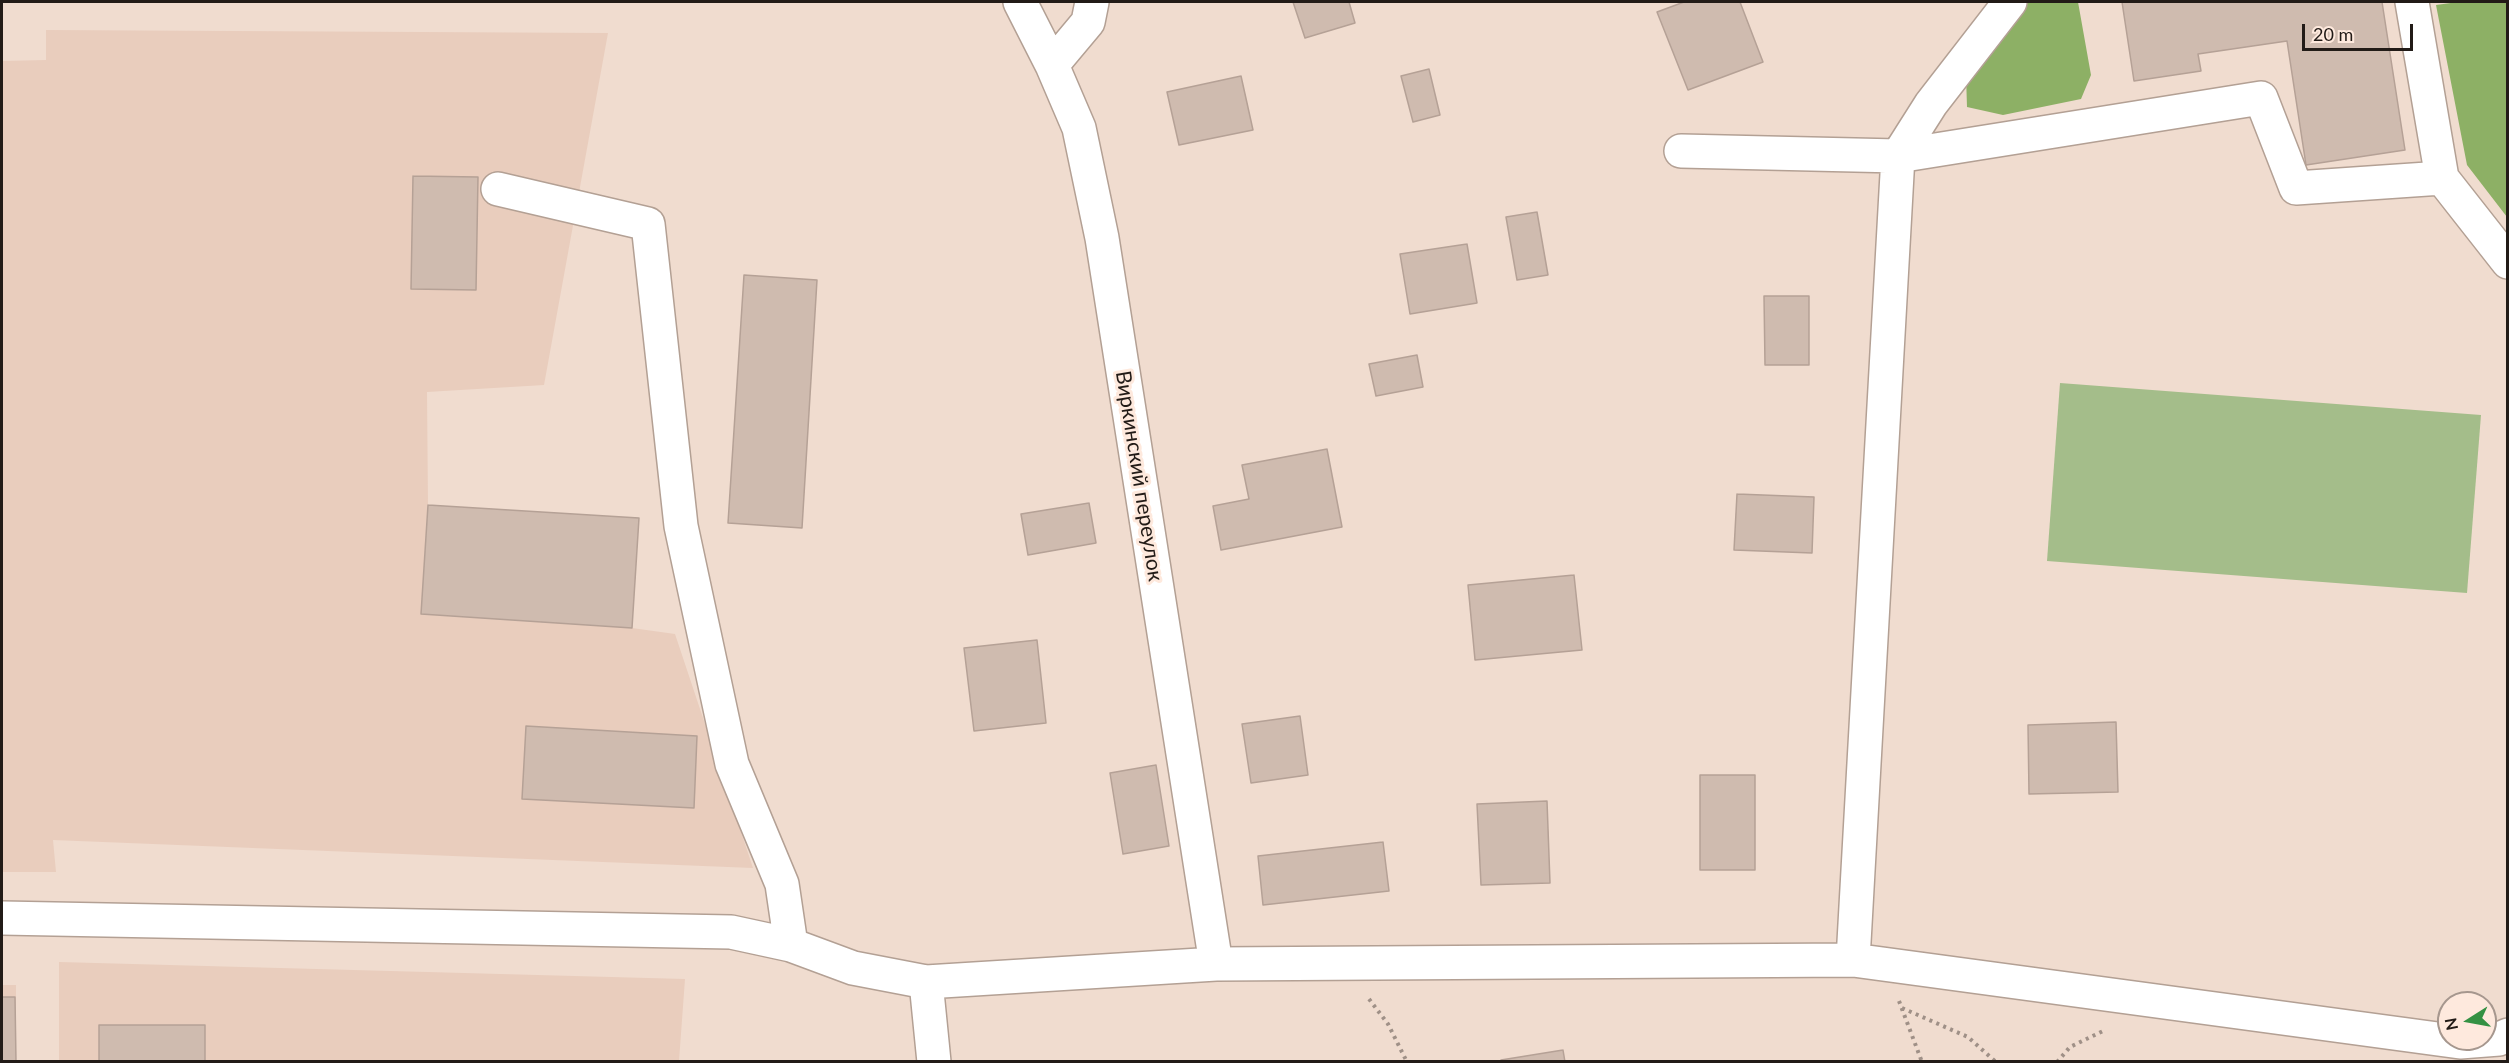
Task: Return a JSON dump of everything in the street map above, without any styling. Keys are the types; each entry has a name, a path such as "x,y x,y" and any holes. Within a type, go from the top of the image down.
{"street":[{"name":"Виркинский переулок","path":"1020,2 1052,65 1079,128 1102,238 1216,963"},
{"path":"1052,65 1088,22 1092,2"},
{"path":"1869,962 1898,156 1931,104 2010,2"},
{"path":"2412,2 2442,178 2508,262"},
{"path":"1681,151 1898,156 2261,98 2296,188 2442,178"},
{"path":"498,189 648,224 681,526 732,764 782,884 791,945"},
{"path":"2,918 730,932 791,945 853,968 926,982 1216,963 1869,962 2460,1042 2499,1039 2508,1035"},
{"path":"926,982 934,1062"}],"path":[{"path":"1869,962 1902,1008 1922,1062"},
{"path":"1343,964 1388,1024 1407,1062"},
{"path":"1902,1008 1968,1037 1996,1062"}],"shaded area":[{"path":"46,30 608,33 544,385 427,392 428,505 421,614 632,628 675,634 753,868 53,840 56,872 2,872 2,61 46,60"},
{"path":"59,962 685,979 679,1061 59,1061"},
{"path":"2,985 16,985 16,1061 2,1062"}],"green space":[{"path":"2007,2 2078,2 2091,75 2081,99 2003,115 1967,107 1966,75"},
{"path":"2458,2 2507,2 2507,217 2467,165 2436,5"},
{"path":"2060,383 2481,415 2467,593 2047,561"}],"building":[{"path":"1293,2 1349,2 1355,23 1305,38"},
{"path":"1684,2 1740,2 1763,62 1688,90 1657,12"},
{"path":"2122,2 2382,2 2405,150 2306,165 2287,41 2198,54 2201,71 2134,81"},
{"path":"1429,69 1440,115 1413,122 1401,76"},
{"path":"1241,76 1253,130 1179,145 1167,92"},
{"path":"413,176 478,177 476,290 411,289"},
{"path":"1537,212 1548,275 1517,280 1506,217"},
{"path":"1467,244 1477,303 1410,314 1400,254"},
{"path":"744,275 817,280 802,528 728,523"},
{"path":"1764,296 1809,296 1809,365 1765,365"},
{"path":"1417,355 1423,387 1376,396 1369,364"},
{"path":"1327,449 1342,527 1221,550 1213,506 1249,499 1242,465"},
{"path":"1737,494 1814,497 1812,553 1734,550"},
{"path":"1089,503 1096,543 1028,555 1021,514"},
{"path":"428,505 639,518 632,628 421,614"},
{"path":"1574,575 1582,650 1475,660 1468,585"},
{"path":"1037,640 1046,723 974,731 964,648"},
{"path":"1300,716 1308,775 1251,783 1242,724"},
{"path":"2116,722 2118,792 2029,794 2028,725"},
{"path":"526,726 697,736 694,808 522,799"},
{"path":"1156,765 1169,846 1123,854 1110,773"},
{"path":"1700,775 1755,775 1755,870 1700,870"},
{"path":"1547,801 1550,883 1481,885 1477,804"},
{"path":"1383,842 1389,891 1263,905 1258,856"},
{"path":"2,997 15,997 16,1062 2,1062"},
{"path":"99,1025 205,1025 205,1062 99,1062"},
{"path":"1563,1050 1565,1062 1502,1062 1501,1060"}]}
